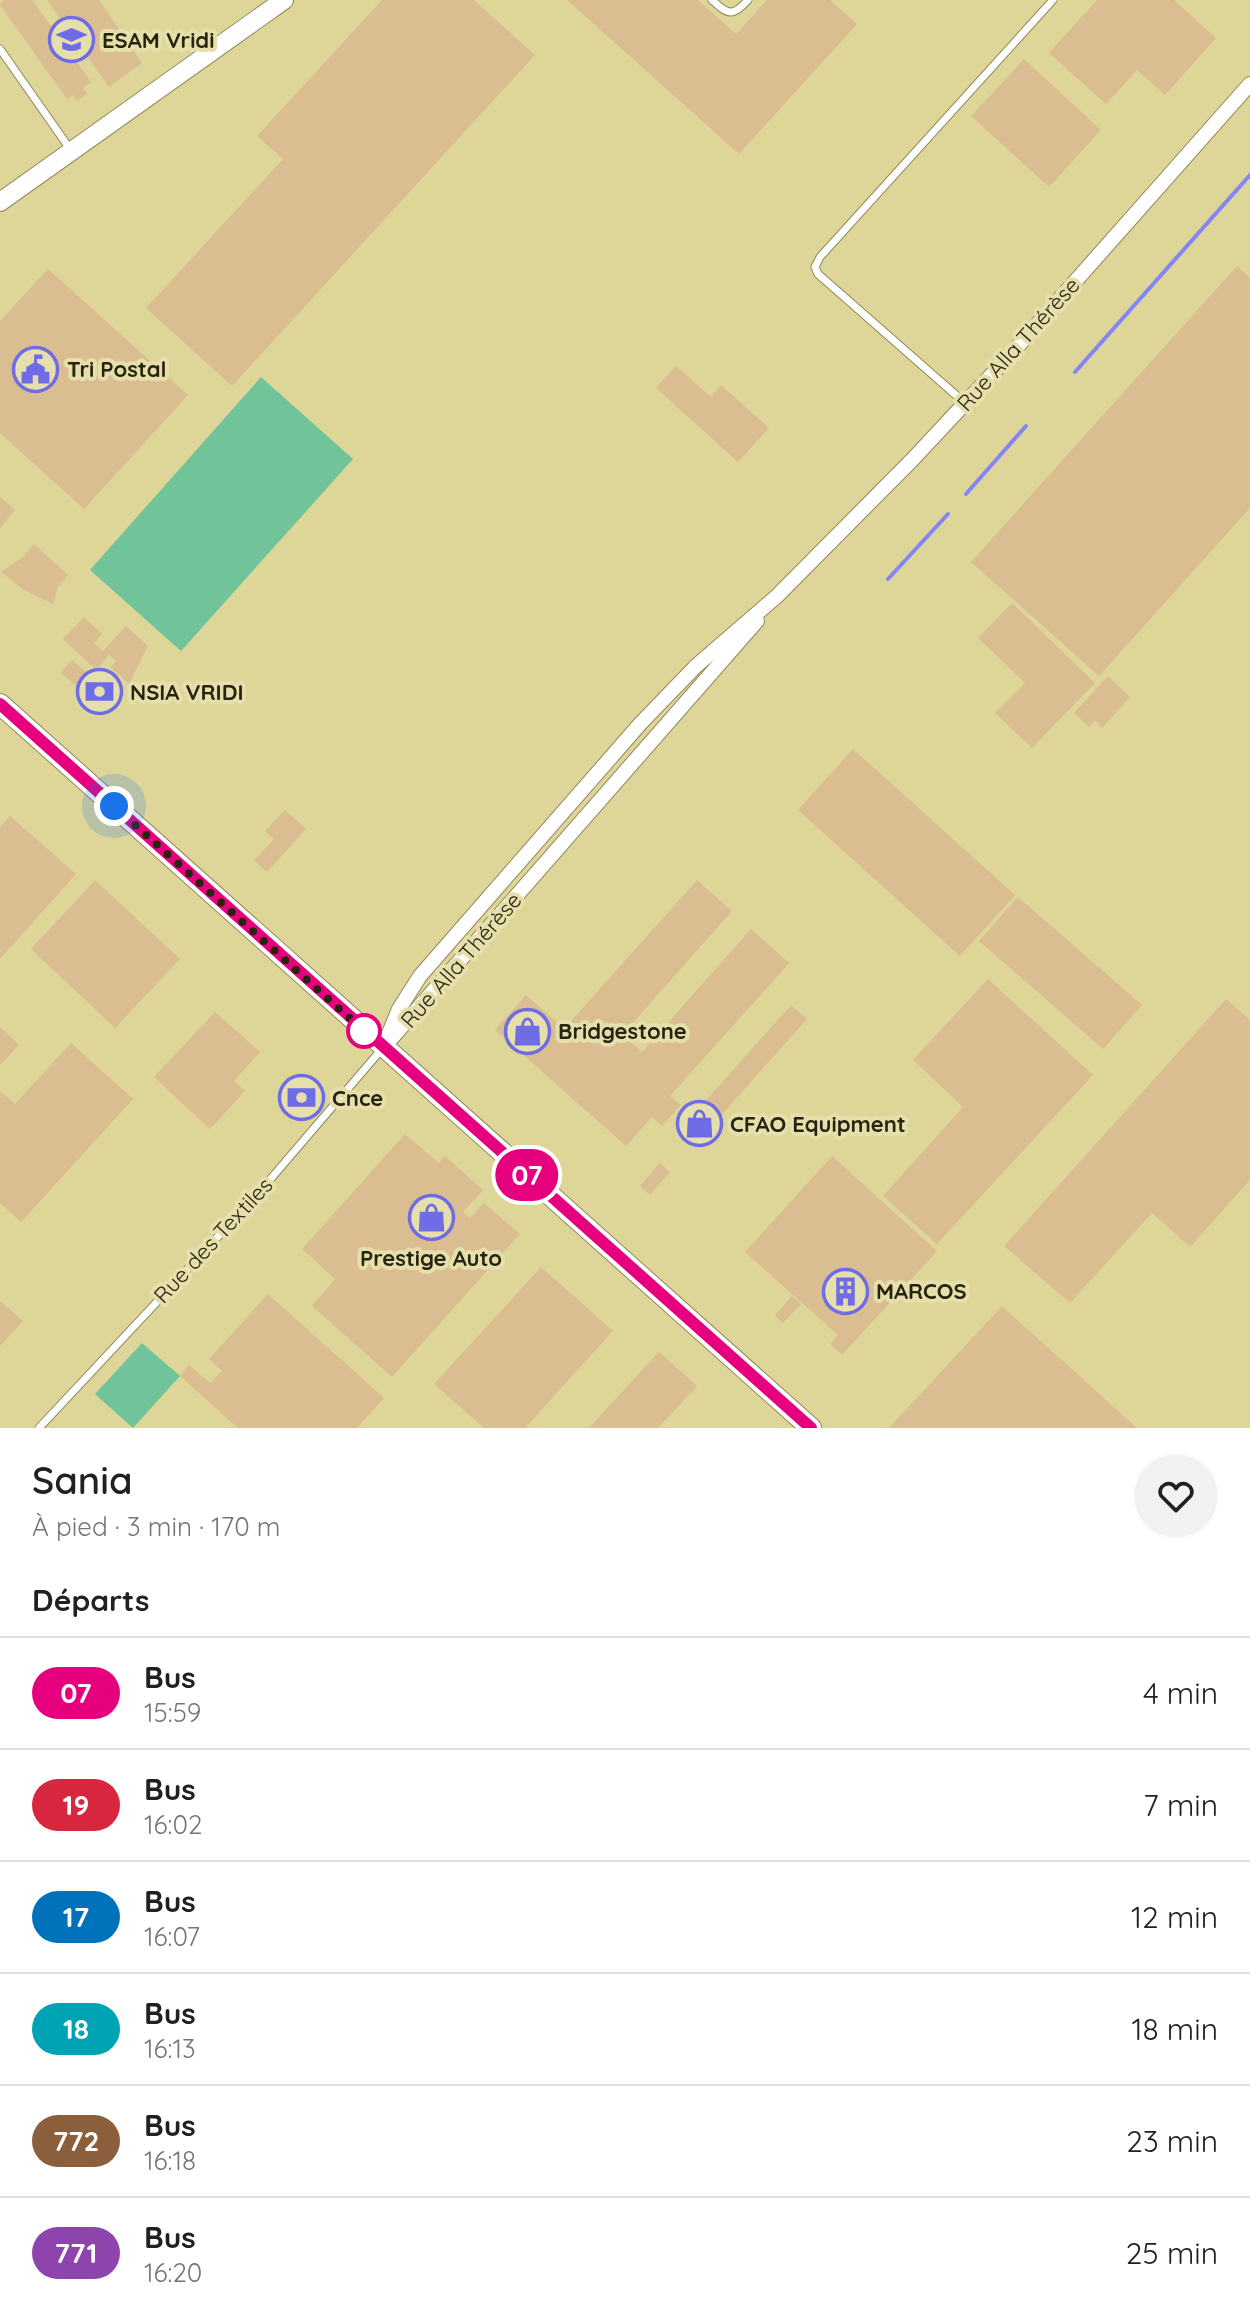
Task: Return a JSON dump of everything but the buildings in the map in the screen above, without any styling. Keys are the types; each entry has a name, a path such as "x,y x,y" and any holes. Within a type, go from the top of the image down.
{"main road":[{"path":"0,704 803,1425"}],"street":[{"path":"0,202 284,0"},
{"name":"Rue Alla Thérèse","path":"383,1048 399,1009 420,976 640,724 696,666 777,596 913,459 1250,84"},
{"name":"Rue Alla Thérèse","path":"383,1048 777,596"}],"lane":[{"path":"712,0 724,12 732,13 748,0"},
{"path":"965,403 818,274 815,267 820,257 1053,0"},
{"path":"0,49 71,151"},
{"name":"Rue des Textiles","path":"39,1428 256,1196 383,1048"}],"shaded area":[{"path":"0,0 1250,0 1250,1428 0,1428"}],"green space":[{"path":"261,377 353,459 181,651 90,570"},
{"path":"142,1343 180,1376 133,1428 95,1394"}],"waterway":[{"path":"1075,372 1250,175"},
{"path":"966,494 1026,426"},
{"path":"888,579 948,514"}],"bus line":[{"name":"07","path":"0,704 811,1428"}],"place":[{"name":"ESAM Vridi","path":"71,40"},
{"name":"Tri Postal","path":"36,369"},
{"name":"NSIA VRIDI","path":"99,692"},
{"name":"Bridgestone","path":"527,1031"},
{"name":"Cnce","path":"301,1098"},
{"name":"CFAO Equipment","path":"699,1124"},
{"name":"Prestige Auto","path":"431,1217"},
{"name":"MARCOS","path":"845,1291"}],"route":[{"path":"114,806 367,1034 364,1031"}]}
